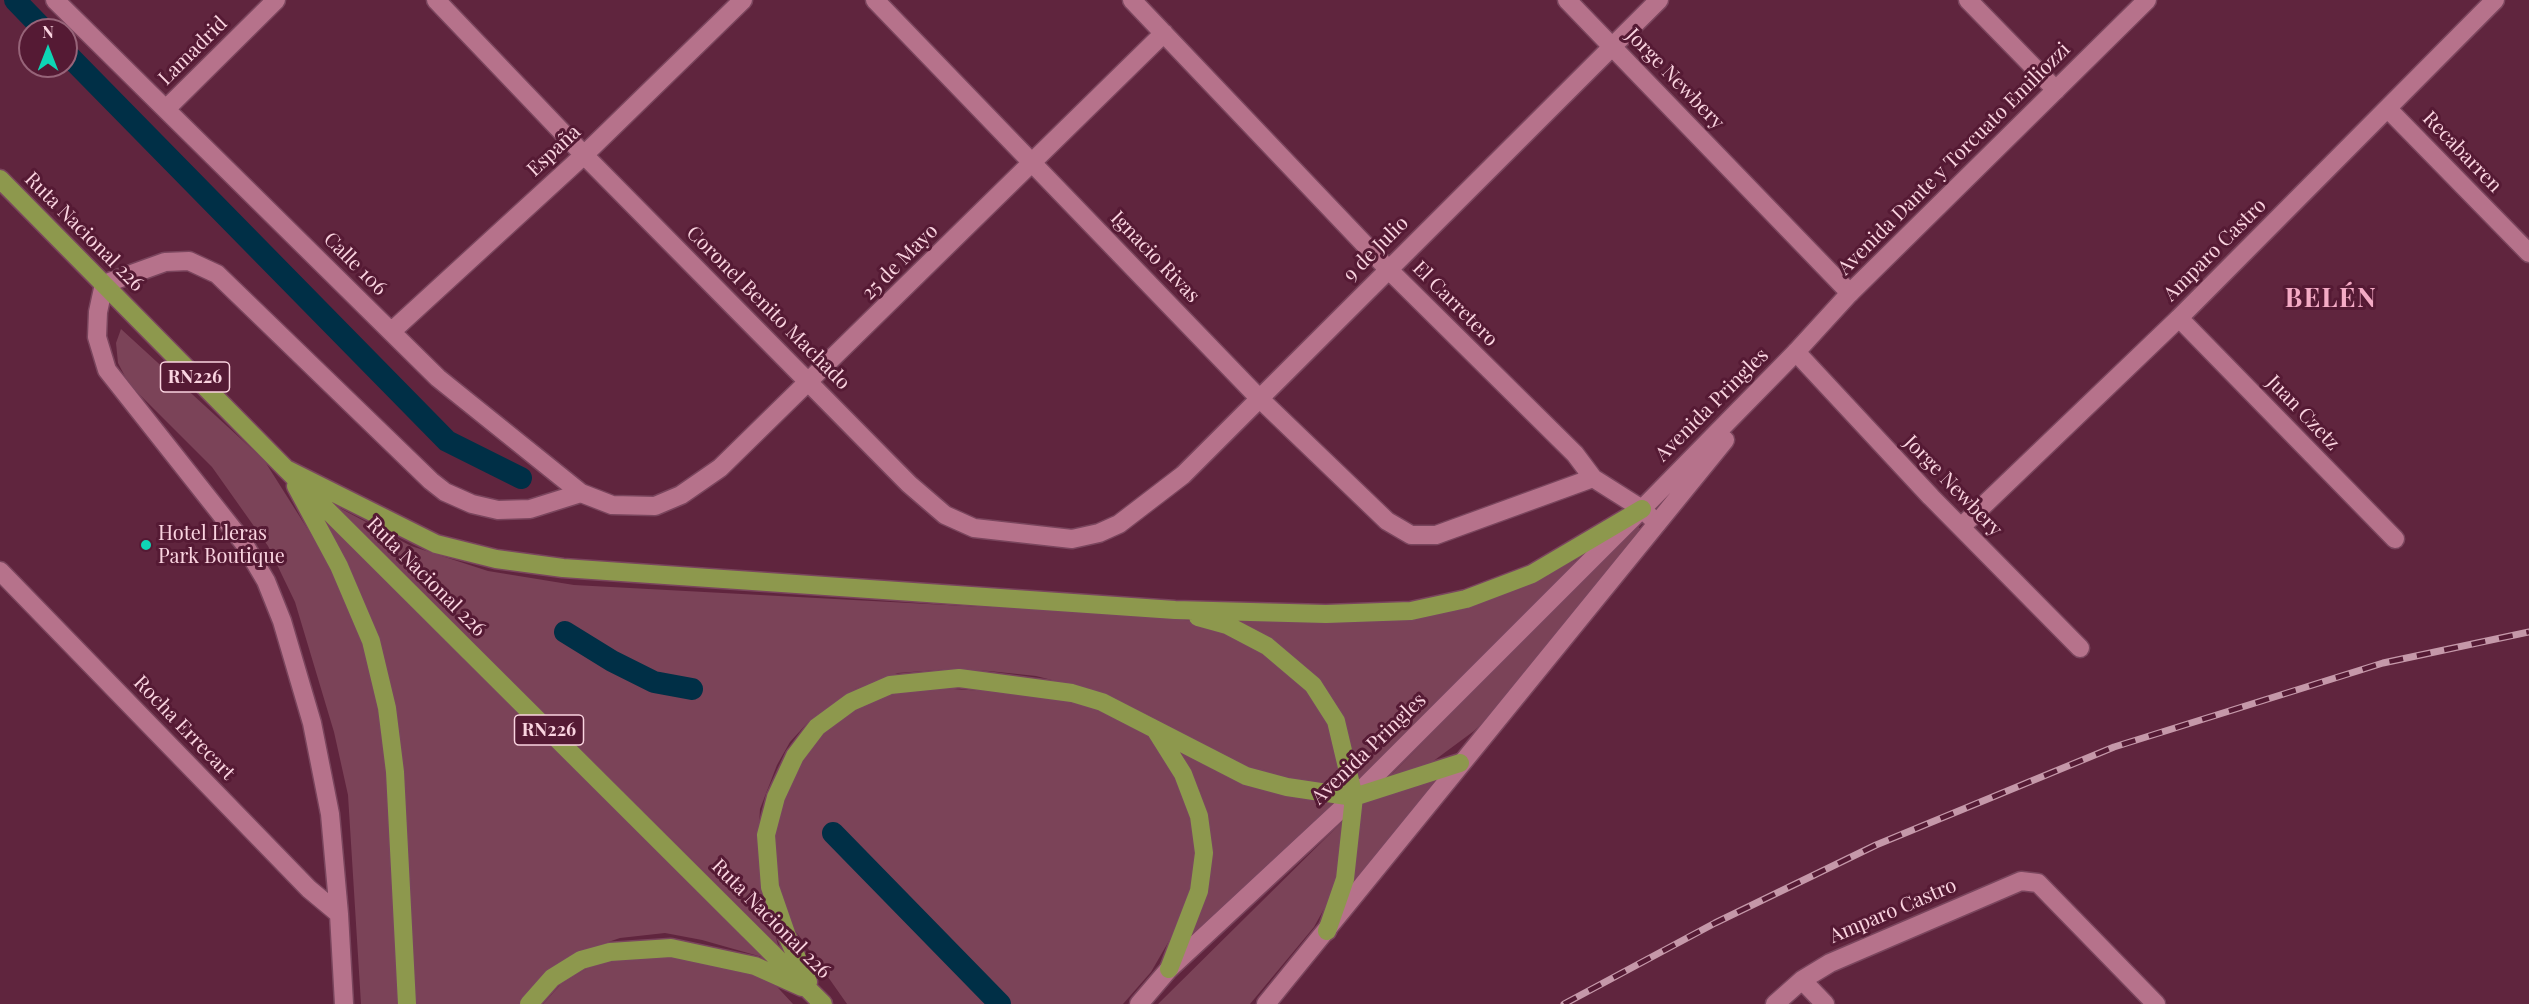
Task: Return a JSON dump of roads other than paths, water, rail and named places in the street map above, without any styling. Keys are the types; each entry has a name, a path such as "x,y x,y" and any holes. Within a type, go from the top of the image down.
{"highway":[{"name":"Ruta Nacional 226","path":"0,179 286,469 818,998"},
{"path":"286,469 436,544 496,559 575,569 1175,610 1358,613 1411,611 1466,599 1532,574 1642,509"},
{"path":"286,469 339,566 370,641 387,708 395,772 407,1004"},
{"path":"1175,610 1227,625 1267,646 1313,686 1336,721 1354,797 1345,879 1327,931"},
{"path":"818,998 787,936 770,887 766,835 777,797 795,756 817,727 851,702 890,685 960,678 1072,693 1102,702 1246,776 1287,787 1354,797 1460,763"},
{"path":"1156,731 1183,774 1199,816 1203,853 1199,891 1169,969"},
{"path":"529,1004 552,978 581,960 610,952 671,948 755,966 818,998"}],"street":[{"name":"Calle 106","path":"55,0 438,378 581,493 612,505 655,506"},
{"name":"Lamadrid","path":"166,109 276,0"},
{"name":"Coronel Benito Machado","path":"436,0 584,155 909,484 945,515 974,528 1071,539 1099,533 1119,524"},
{"name":"España","path":"392,331 584,155 743,0"},
{"name":"Ignacio Rivas","path":"875,0 1259,398 1387,521 1411,535 1436,535 1593,478"},
{"name":"El Carretero","path":"1132,0 1388,269 1575,454 1593,478 1642,509 1657,523"},
{"name":"Jorge Newbery","path":"1567,0 1850,293"},
{"name":"9 de Julio","path":"1119,524 1183,475 1659,0"},
{"path":"1968,0 2056,90"},
{"name":"Avenida Dante y Torcuato Emiliozzi","path":"1796,352 1850,293 2147,0"},
{"name":"Amparo Castro","path":"1961,527 2179,318 2495,0"},
{"name":"25 de Mayo","path":"655,506 681,495 720,468 1164,33"},
{"name":"Recabarren","path":"2388,109 2529,253"},
{"path":"344,1004 339,914 323,772 312,723 282,621 266,580 243,542 107,370 97,337 98,312 104,284 165,262 189,261 217,274 431,482 445,492 472,504 498,510 530,509 581,493"},
{"name":"Juan Czetz","path":"2179,318 2395,540"},
{"name":"Jorge Newbery","path":"1796,352 1961,527 2080,648"},
{"name":"Avenida Pringles","path":"1139,1004 1169,969 1354,797 1796,352"},
{"name":"Avenida Pringles","path":"1266,1004 1796,352"},
{"name":"Rocha Errecart","path":"0,571 288,868 339,914"},
{"name":"Amparo Castro","path":"1775,1004 1802,980 1830,963 2021,880 2038,883 2156,1004"},
{"path":"1802,980 1825,1004"}],"waterway":[{"path":"15,0 32,18"},
{"path":"78,65 447,441 521,478"},
{"path":"565,632 612,661 654,682 692,689"},
{"path":"833,833 1000,1004"}],"railway":[{"path":"1564,1004 1715,923 1876,845 2114,747 2383,663 2529,632"}],"place":[{"name":"Hotel Lleras Park Boutique","path":"146,545"}],"district":[{"name":"BELÉN","path":"2331,299"}]}
